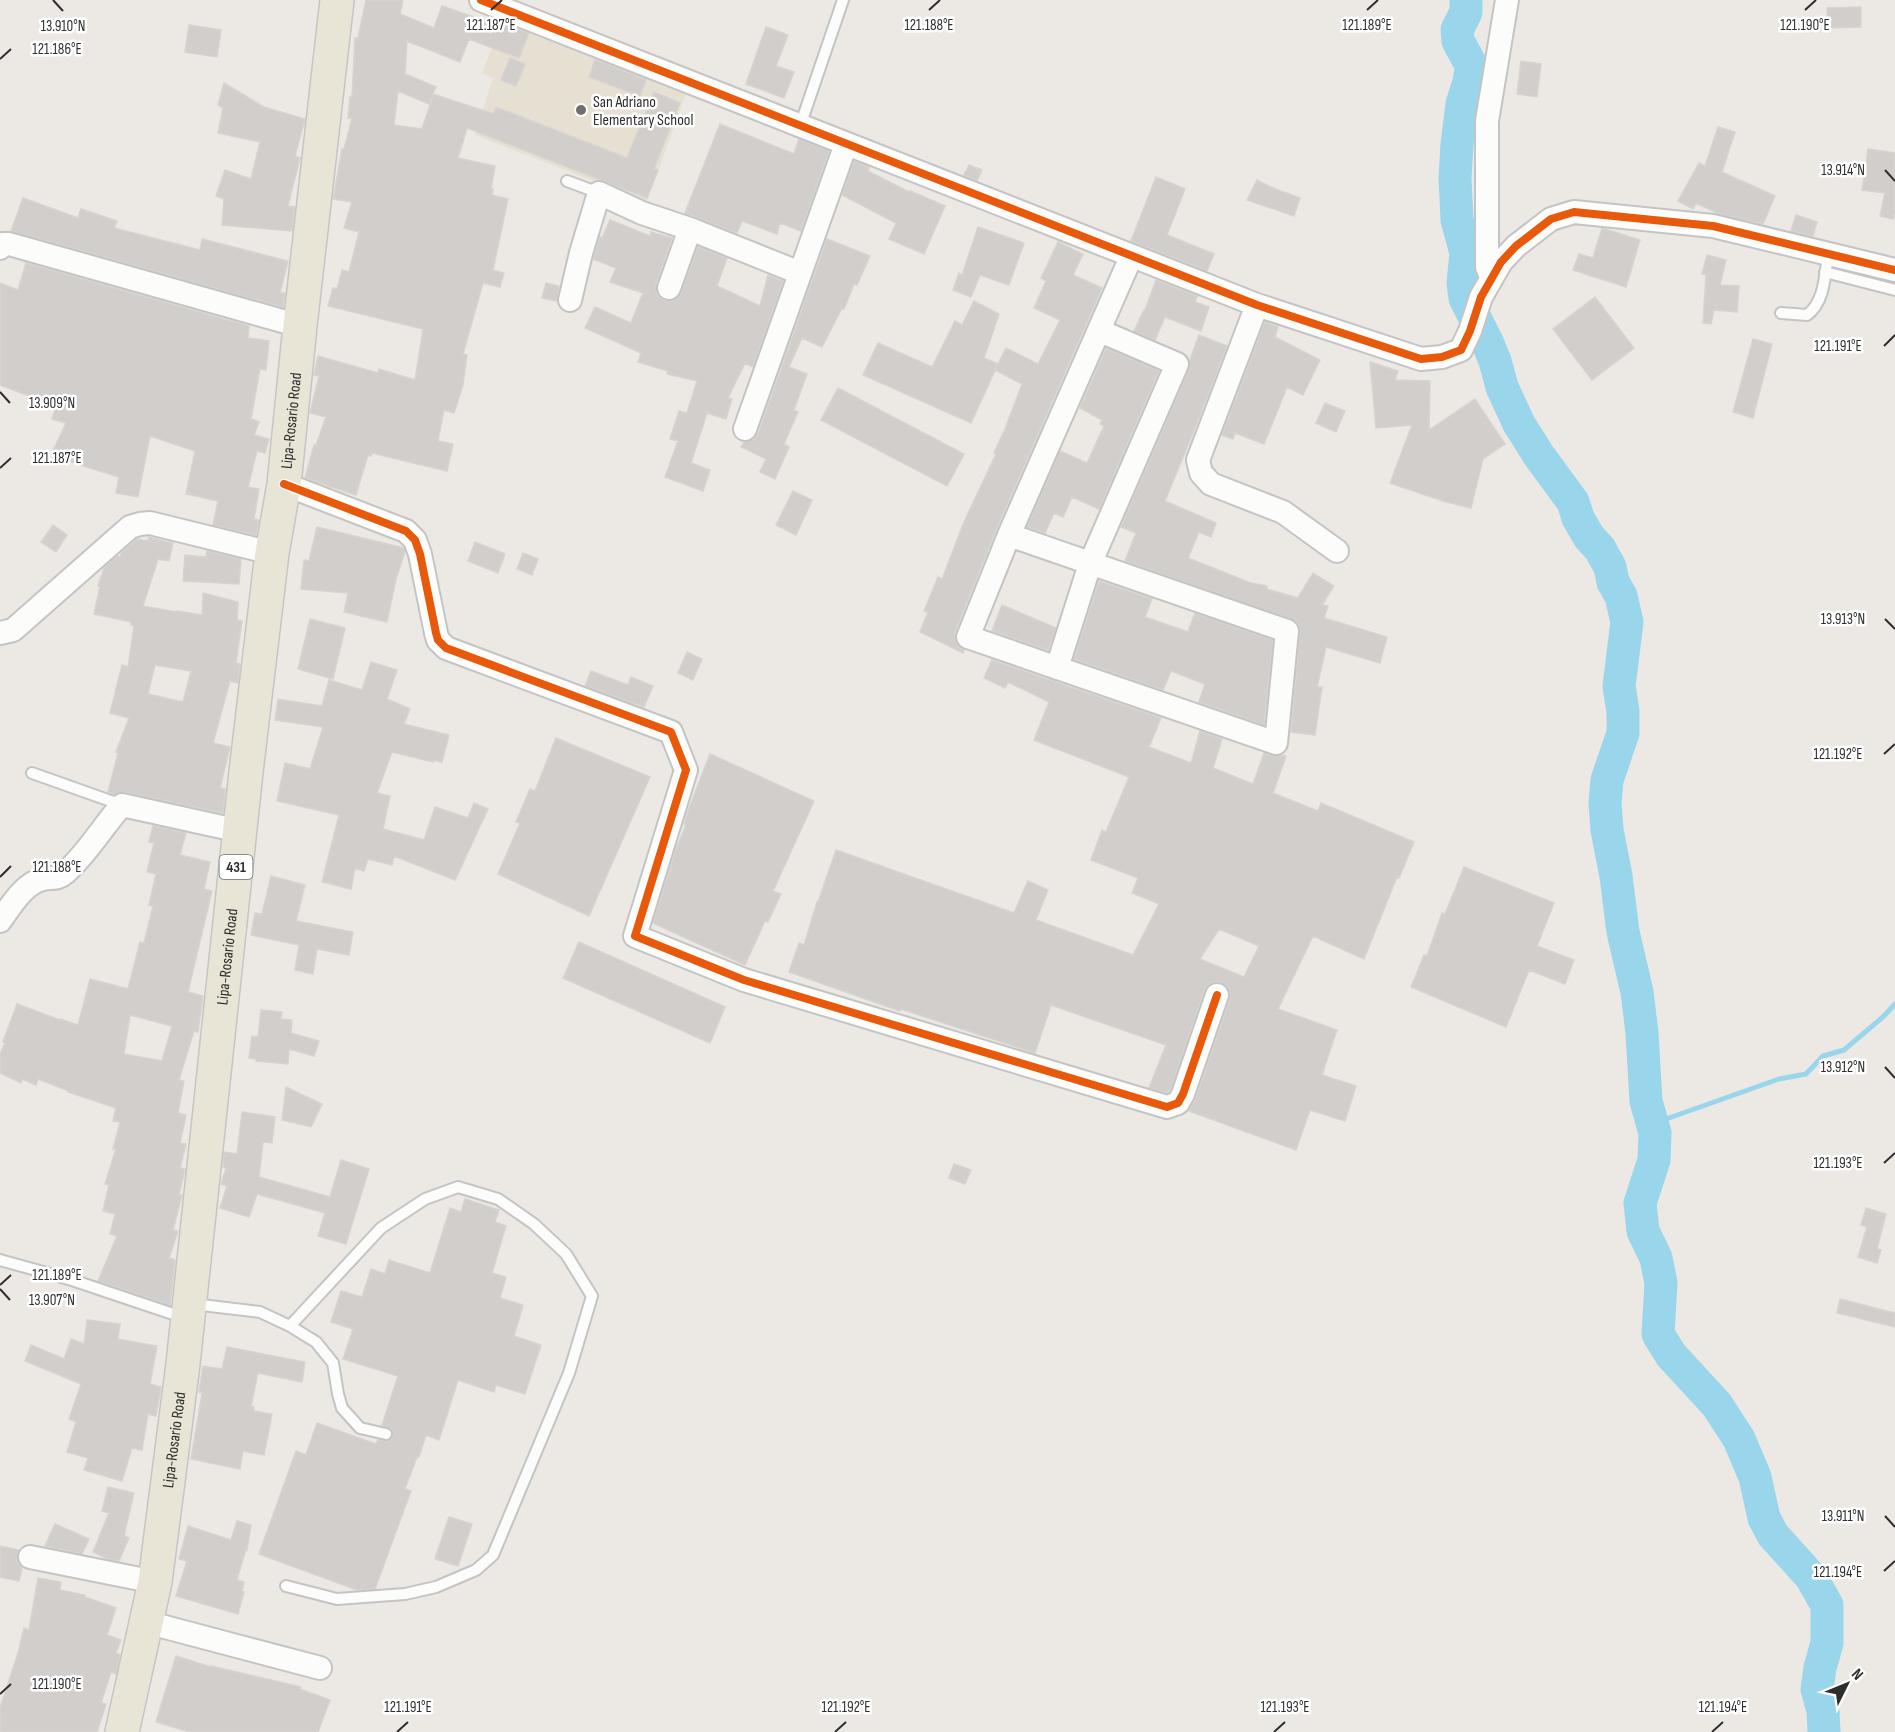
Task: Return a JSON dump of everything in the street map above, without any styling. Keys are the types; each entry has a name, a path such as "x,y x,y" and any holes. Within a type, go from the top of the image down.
{"main road":[{"name":"Lipa-Rosario Road","path":"122,1732 155,1582 189,1312 240,831 272,553 284,484 337,0"}],"street":[{"path":"481,0 1257,306 1421,359 1442,357 1461,350 1481,297 1501,262 1516,246 1551,219 1574,212 1713,226 1826,263 1895,270"},
{"path":"1491,277 1487,267 1487,121 1508,0"},
{"path":"745,429 846,144"},
{"path":"570,300 599,193 642,213 690,229 800,273"},
{"path":"669,288 690,229"},
{"path":"0,248 3,244 9,244 300,326"},
{"path":"1009,535 1287,631 1276,742 968,637 1009,535 1131,257"},
{"path":"1257,306 1198,460 1201,473 1211,484 1283,512 1337,551"},
{"path":"1057,668 1090,564 1177,364 1100,331"},
{"path":"284,484 406,531 415,540 438,640 446,648 671,732 686,770 635,936 744,980 1167,1107 1178,1103 1183,1094 1217,995"},
{"path":"0,633 13,630 130,527 140,524 150,523 272,553"},
{"path":"0,921 26,888 43,879 54,879 63,875 82,856 122,805 240,831"},
{"path":"30,1557 155,1582"},
{"path":"146,1622 320,1668"}],"lane":[{"path":"800,126 843,0"},
{"path":"567,181 599,193"},
{"path":"1781,313 1807,315 1815,309 1820,298 1826,263 1895,290"},
{"path":"32,773 122,805"},
{"path":"286,1586 337,1599 405,1594 436,1587 476,1570 493,1555 569,1373 592,1296 566,1254 534,1224 498,1199 458,1187 425,1199 381,1228 290,1326"},
{"path":"0,1260 189,1312 260,1312 290,1326 316,1342 333,1363 342,1408 360,1428 386,1434"}],"shaded area":[{"name":"San Adriano Elementary School","path":"505,15 689,85 647,202 475,135 493,78 482,73"}],"building":[{"path":"366,0 403,0 400,14 434,28 442,6 503,27 504,24 529,33 519,58 469,39 460,62 407,41 405,74 436,87 433,94 494,114 496,107 627,158 654,92 680,103 654,169 658,170 647,198 467,128 458,158 495,166 492,195 508,199 493,270 504,273 500,287 483,283 463,354 467,355 463,385 454,413 444,410 438,441 453,444 447,471 372,453 371,456 368,455 356,495 305,478 314,445 316,445 326,417 310,413 319,376 314,375 318,356 378,373 379,369 415,380 423,329 328,306 333,288 337,289 342,270 349,272 359,232 344,228 352,202 333,199 342,149 344,149 352,118 348,118 350,97 352,97 355,38 358,38","holes":["398,91 429,104 433,96 422,129 394,125"]},
{"path":"1861,7 1861,27 1828,28 1827,8"},
{"path":"189,25 221,30 217,57 185,52"},
{"path":"766,27 788,35 776,66 794,72 784,98 746,84"},
{"path":"510,58 525,64 516,86 501,80"},
{"path":"595,59 646,80 640,96 589,77"},
{"path":"1521,61 1541,64 1537,97 1517,94"},
{"path":"224,83 264,107 305,119 295,156 300,158 288,206 295,207 292,231 222,225 224,199 216,196 225,170 251,179 260,142 218,133 223,108 218,105"},
{"path":"720,124 794,154 799,139 829,151 801,231 780,223 777,234 742,221 737,233 685,213"},
{"path":"1718,127 1735,132 1722,172 1775,196 1763,224 1719,214 1696,203 1693,209 1678,201 1699,163 1705,166"},
{"path":"1868,149 1895,153 1893,219 1880,216 1885,193 1862,190"},
{"path":"854,161 869,167 868,171 909,192 945,206 924,254 889,239 896,223 842,195"},
{"path":"969,165 982,170 977,181 964,175"},
{"path":"1156,177 1185,189 1167,235 1214,254 1207,271 1131,241"},
{"path":"1257,180 1300,198 1294,216 1247,200"},
{"path":"23,198 78,218 81,209 117,221 114,228 200,250 202,239 288,261 280,293 285,293 283,307 11,231"},
{"path":"1796,215 1817,222 1813,236 1791,231"},
{"path":"610,220 650,236 651,232 672,238 656,284 658,296 665,301 677,299 681,293 698,247 727,258 717,286 760,306 768,275 783,281 753,367 745,363 728,398 732,399 726,419 707,413 691,463 710,470 703,491 665,477 678,441 670,439 679,411 687,413 697,381 667,374 668,371 638,362 641,353 585,328 595,307 631,323 643,293 610,282 616,268 593,259 600,237 602,238"},
{"path":"978,227 1024,243 1009,285 980,275 971,297 953,290 959,273 962,275"},
{"path":"1602,228 1640,240 1626,287 1573,270 1579,254 1593,258"},
{"path":"827,239 870,256 857,285 854,284 844,309 842,308 822,347 802,338 789,367 807,374 794,410 798,412 784,444 789,447 775,479 760,472 766,459 741,447 744,442 753,440 758,434"},
{"path":"1058,242 1083,254 1073,275 1102,288 996,530 955,632 955,640 964,650 963,653 920,632 928,612 924,611 938,577 942,579 964,522 996,454 994,453 1022,384 995,370 1006,348 1038,364 1060,320 1034,308 1046,281 1041,278"},
{"path":"1707,255 1726,260 1720,285 1739,286 1737,312 1714,310 1711,324 1703,323 1706,275 1702,274"},
{"path":"26,263 249,326 248,338 269,341 266,370 260,369 251,419 259,422 254,435 269,439 265,453 257,451 248,487 259,489 254,519 259,520 256,535 213,525 218,501 186,494 195,451 150,436 138,497 116,493 119,477 77,464 52,453 66,423 52,419 56,406 0,385 0,283 18,290"},
{"path":"1156,280 1197,296 1195,302 1209,307 1201,331 1165,317 1155,340 1134,331"},
{"path":"546,283 559,286 557,301 542,298"},
{"path":"1595,297 1634,348 1592,380 1553,329"},
{"path":"974,301 999,314 984,358 998,364 971,423 863,375 878,343 932,367 955,321 962,325"},
{"path":"1265,322 1278,327 1275,337 1320,360 1303,395 1287,387 1264,444 1235,433 1233,439 1222,435"},
{"path":"1199,335 1227,346 1165,501 1216,523 1211,537 1199,532 1188,558 1251,583 1267,586 1267,589 1298,598 1313,573 1334,586 1322,605 1328,606 1324,618 1387,637 1380,663 1326,647 1317,687 1322,687 1315,735 1291,732 1300,632 1296,621 1125,561 1136,533 1121,527 1189,369"},
{"path":"1753,339 1772,344 1753,418 1733,412"},
{"path":"1106,348 1159,371 1099,509 1072,497 1063,517 1054,513 1045,533 1027,527 1060,451 1087,463 1104,426 1100,424 1102,420 1080,408"},
{"path":"1370,362 1398,371 1395,380 1430,381 1429,430 1475,399 1505,444 1483,459 1471,508 1390,483 1412,425 1376,428"},
{"path":"838,388 964,454 947,486 821,420"},
{"path":"1325,403 1345,411 1336,432 1316,423"},
{"path":"793,491 812,500 796,535 776,525"},
{"path":"53,525 67,535 56,552 41,542"},
{"path":"317,527 404,548 387,622 344,612 348,593 301,589 304,560 309,561"},
{"path":"149,537 173,543 169,561 158,559 143,606 202,615 203,593 238,602 237,620 242,621 236,663 240,664 238,683 230,681 213,743 230,747 220,788 225,789 223,813 125,792 114,794 108,792 118,753 116,752 129,718 110,713 122,665 128,667 134,626 131,622 94,614 100,587 98,586 104,568 117,556 120,557 122,552 137,539 148,541","holes":["155,665 191,671 183,702 148,694"]},
{"path":"475,542 505,554 498,573 468,561"},
{"path":"207,551 241,559 239,584 183,581 185,555 206,557"},
{"path":"523,553 538,559 532,575 517,569"},
{"path":"1099,581 1152,599 1145,617 1188,632 1195,613 1273,640 1264,725 1199,702 1205,684 1171,671 1163,690 1074,659"},
{"path":"1002,605 1056,628 1048,650 992,631"},
{"path":"310,619 345,628 333,679 298,669"},
{"path":"687,652 702,659 693,680 678,673"},
{"path":"992,660 1161,718 1149,747 1191,763 1200,731 1222,739 1213,768 1253,784 1264,753 1272,756 1286,756 1273,793 1318,811 1321,803 1414,842 1399,878 1397,877 1364,959 1313,936 1278,1009 1337,1030 1322,1075 1356,1086 1345,1121 1310,1110 1296,1150 1189,1111 1196,1098 1230,999 1228,987 1221,982 1209,984 1204,991 1171,1088 1167,1093 1149,1088 1166,1045 1051,1005 1035,1053 901,1009 900,1011 789,972 799,943 804,945 836,850 1014,913 1028,881 1048,890 1036,920 1133,955 1159,904 1132,893 1138,878 1091,860 1102,830 1106,832 1129,777 1034,740 1049,702 1008,682 1005,688 984,678","holes":["1219,929 1259,946 1244,977 1200,959"]},
{"path":"371,662 397,670 387,699 410,709 404,724 449,735 442,762 392,752 377,793 390,796 383,829 424,840 435,807 468,818 474,803 488,809 455,880 394,856 392,865 368,859 364,871 355,868 351,889 322,882 339,815 277,801 285,763 310,769 323,727 275,720 278,699 322,706 329,680 362,690"},
{"path":"591,671 628,685 631,677 653,686 644,707 585,686"},
{"path":"556,738 650,777 589,916 498,874 520,823 516,822 530,789 535,791"},
{"path":"710,754 814,801 773,891 781,894 768,922 765,921 745,965 653,923 677,846 686,825 684,824 689,808"},
{"path":"153,826 186,833 180,855 210,862 204,889 212,891 188,992 203,996 198,1032 194,1031 179,1080 184,1081 178,1113 186,1115 180,1143 186,1144 180,1168 185,1169 179,1195 182,1195 173,1230 178,1231 169,1258 175,1260 170,1305 98,1281 117,1236 110,1234 115,1214 103,1211 109,1185 105,1184 116,1149 113,1149 120,1122 113,1121 116,1108 38,1079 36,1085 22,1079 21,1083 0,1073 0,1054 17,1004 78,1025 90,979 128,989 140,942 144,943 153,906 149,905 156,874 147,872 154,843 149,842","holes":["130,1015 172,1026 162,1061 124,1054"]},
{"path":"1464,867 1554,903 1537,946 1574,960 1565,984 1529,970 1506,1027 1411,987 1424,955 1427,956 1442,913 1445,914"},
{"path":"271,876 305,885 296,921 353,932 349,955 317,949 313,974 295,970 299,945 251,935 255,913 262,914"},
{"path":"579,942 725,1007 710,1043 563,978"},
{"path":"261,1010 282,1012 281,1019 292,1020 291,1033 319,1041 314,1056 289,1049 288,1064 256,1061 256,1059 249,1058 252,1036 258,1037"},
{"path":"286,1087 322,1104 311,1127 282,1120"},
{"path":"242,1112 275,1117 272,1143 263,1142 259,1177 330,1197 341,1160 369,1169 346,1244 318,1236 325,1213 257,1194 249,1217 220,1208 227,1186 221,1184 226,1168 223,1167 224,1152 237,1154"},
{"path":"954,1164 971,1170 965,1184 949,1178"},
{"path":"465,1199 499,1210 495,1222 506,1226 492,1273 506,1277 500,1298 523,1305 514,1336 541,1345 525,1394 496,1385 494,1392 458,1380 439,1440 426,1435 419,1457 417,1457 405,1489 411,1491 375,1589 357,1590 259,1554 296,1451 306,1455 317,1423 376,1444 378,1440 388,1441 393,1436 391,1429 382,1425 398,1376 343,1359 353,1329 331,1322 341,1291 362,1297 371,1269 385,1274 389,1260 430,1273 450,1208 461,1212"},
{"path":"1866,1208 1886,1214 1877,1249 1881,1250 1877,1263 1858,1257 1867,1227 1861,1225"},
{"path":"1840,1299 1895,1313 1895,1327 1837,1313"},
{"path":"87,1320 120,1324 118,1339 157,1346 150,1384 161,1387 156,1416 148,1414 142,1450 132,1448 122,1481 84,1470 88,1458 67,1452 76,1422 69,1419 81,1384 25,1361 31,1345 64,1359 71,1339 84,1344"},
{"path":"227,1347 305,1362 302,1382 258,1373 251,1406 254,1407 254,1411 272,1414 264,1455 243,1451 240,1469 191,1459 202,1393 199,1392 203,1366 222,1369"},
{"path":"108,1487 134,1493 124,1536 129,1538 119,1561 93,1552 109,1513 102,1511"},
{"path":"449,1517 472,1524 458,1566 435,1559"},
{"path":"237,1521 251,1525 247,1550 237,1580 244,1582 242,1591 244,1592 238,1614 176,1596 187,1561 179,1559 188,1526 231,1540"},
{"path":"55,1524 89,1539 82,1554 45,1546"},
{"path":"0,1546 19,1550 17,1561 22,1568 19,1581 0,1577"},
{"path":"38,1578 61,1582 60,1590 85,1595 85,1597 116,1608 107,1635 121,1640 116,1653 120,1655 116,1674 111,1672 101,1703 106,1704 97,1732 0,1732 0,1708 24,1628 29,1630"},
{"path":"176,1656 211,1667 301,1687 300,1689 330,1700 318,1732 190,1732 156,1722"}],"waterway":[{"path":"1466,0 1466,12 1457,30 1458,41 1471,69 1462,104 1455,178 1457,220 1466,253 1463,283 1465,298 1488,344 1502,387 1519,424 1573,502 1578,518 1610,567 1613,582 1621,596 1627,622 1619,686 1623,733 1607,780 1605,803 1623,932 1637,992 1646,1101 1655,1133 1654,1160 1640,1203 1643,1231 1656,1258 1661,1283 1658,1334 1671,1355 1717,1405 1739,1439 1755,1477 1764,1518 1773,1535 1811,1577 1827,1605 1827,1643 1817,1689 1823,1711 1824,1732"},
{"path":"1652,1124 1779,1079 1806,1074 1823,1056 1844,1050 1895,1004"}],"cycle path":[{"path":"481,0 1257,305 1421,359 1442,357 1461,350 1481,297 1501,262 1516,246 1551,219 1574,212 1713,226 1895,270"},
{"path":"284,484 406,531 415,540 438,640 446,648 671,732 686,770 635,936 744,980 1167,1107 1178,1103 1183,1094 1217,995"}],"place":[{"name":"San Adriano Elementary School","path":"581,110"}]}
